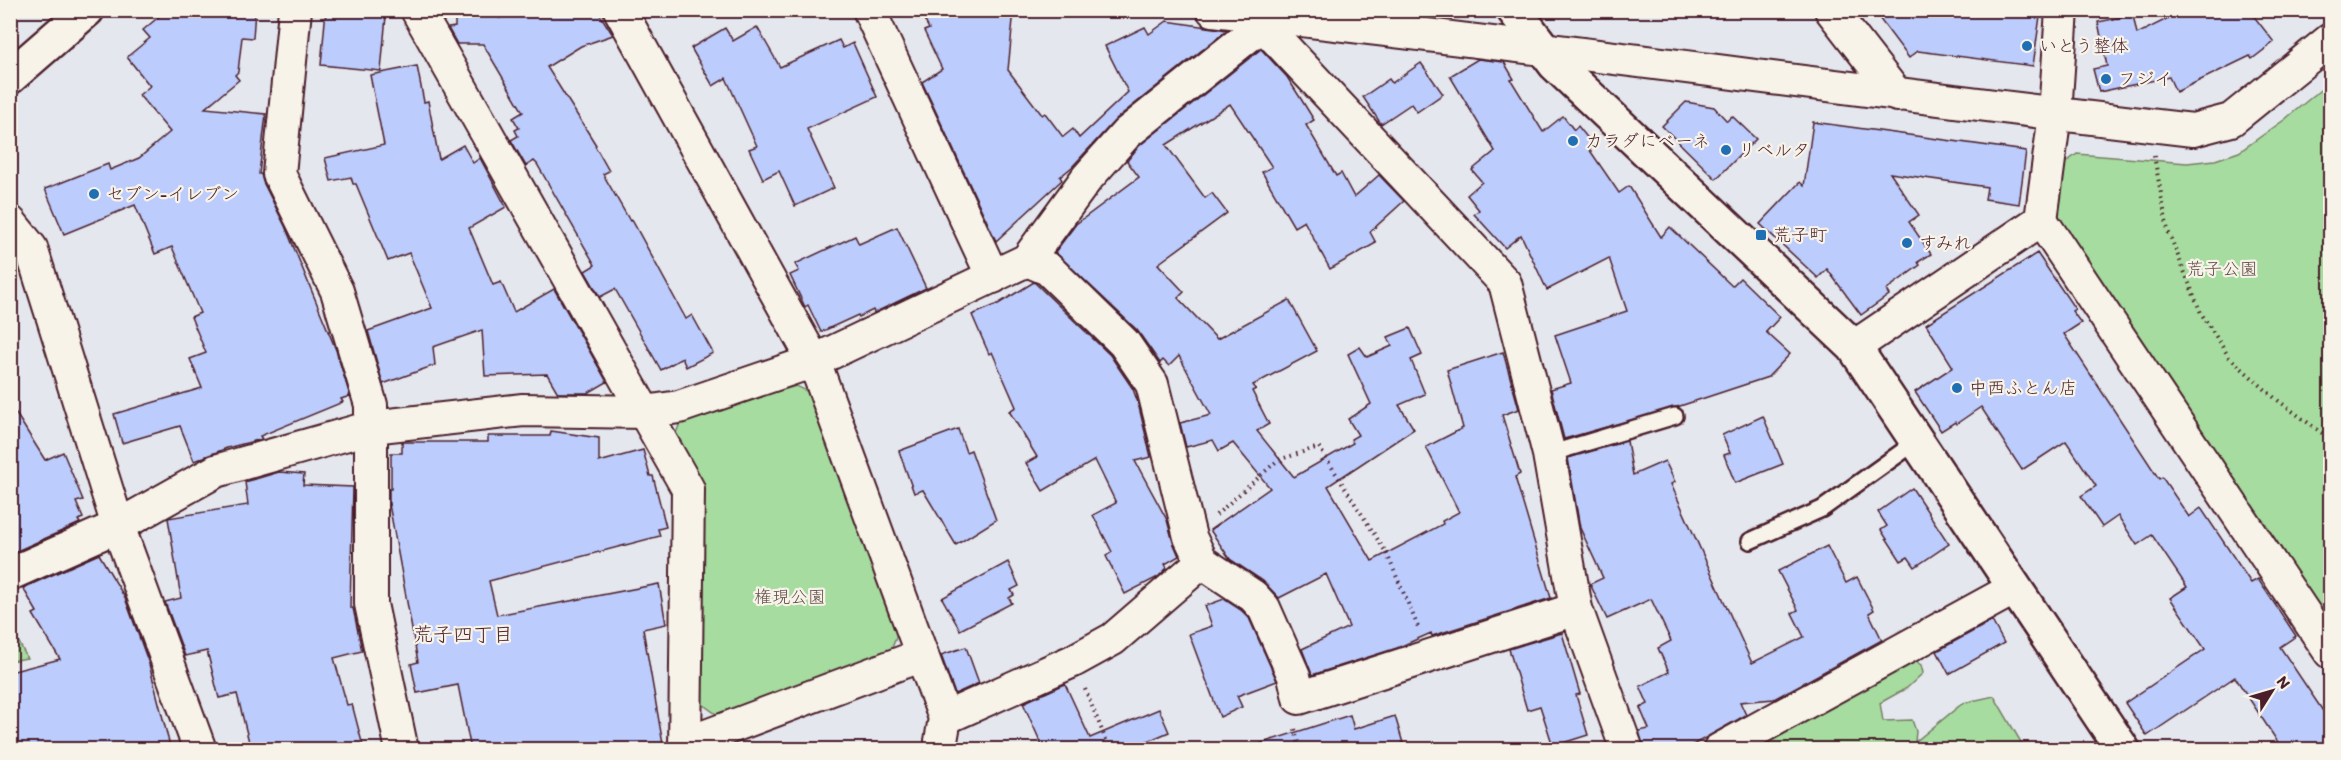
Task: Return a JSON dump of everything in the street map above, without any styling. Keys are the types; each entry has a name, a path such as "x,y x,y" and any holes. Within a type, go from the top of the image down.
{"street":[{"path":"10,76 87,10"},
{"path":"295,10 279,174 337,291 371,405 371,604 402,750"},
{"path":"417,10 688,489 685,747 922,655"},
{"path":"620,10 814,361 945,718 941,741 943,750"},
{"path":"869,10 993,276"},
{"path":"1213,10 1255,17 1543,48 1897,95 2193,130 2231,120 2331,40"},
{"path":"1514,10 1555,64 1854,347 2122,750"},
{"path":"1831,10 1897,95"},
{"path":"2062,10 2055,114 2041,220 2331,652"},
{"path":"10,574 118,526 216,471 372,428 523,410 645,412 679,407 814,361 1027,260 1087,178 1127,134 1255,17"},
{"path":"1255,17 1505,283 1549,454 1576,609 1627,750"},
{"path":"1854,347 2041,220"},
{"path":"10,222 31,248 118,526 200,750"},
{"path":"1027,260 1048,269 1124,343 1152,384 1196,550 1253,596 1264,608 1294,676 1299,698 1576,609"},
{"path":"945,718 1073,661 1113,639 1196,550"},
{"path":"1719,750 2015,588"}],"lane":[{"path":"1549,454 1675,416"},
{"path":"1750,541 1822,509 1917,441"}],"path":[{"path":"2148,125 2168,231 2201,313 2229,357 2276,399 2331,440"},
{"path":"1196,550 1278,460 1319,447 1387,554 1430,656"},
{"path":"1073,661 1110,750"}],"green space":[{"name":"荒子公園","path":"2330,82 2330,627 2056,218 2057,169 2077,154 2187,163 2215,160 2239,152 2284,120"},
{"name":"権現公園","path":"796,386 811,393 899,630 888,658 723,719 698,701 702,482 675,436 681,420"},
{"path":"11,627 27,658 11,661"},
{"path":"1912,659 1921,665 1923,673 1907,688 1880,703 1883,721 1912,720 1916,731 1915,742 1963,703 1994,696 2025,749 1745,750"}],"building":[{"path":"167,10 255,10 253,38 242,37 238,72 235,75 239,80 205,108 266,114 259,174 285,226 336,350 350,396 341,399 343,402 260,436 262,439 227,448 194,461 180,426 122,443 114,414 202,388 190,359 206,353 191,317 200,313 172,247 155,254 135,205 64,234 45,189 108,164 110,170 139,158 170,132 139,95 150,86 127,57 150,38 143,30"},
{"path":"326,10 382,10 381,15 386,16 381,71 321,65"},
{"path":"455,10 499,10 499,18 538,10 597,10 613,35 581,46 547,67 596,145 609,171 603,174 630,221 632,220 686,319 692,315 713,353 686,367 682,358 661,370 615,289 600,297 585,271 595,265 537,164 534,161 526,166 511,140 518,136 515,130 519,128 513,118 523,112 483,44 457,44 448,28 455,27"},
{"path":"941,10 1014,10 1008,70 1042,115 1045,113 1063,137 1073,129 1079,138 1128,92 1105,46 1145,27 1149,34 1167,21 1227,30 1116,119 1060,177 1062,180 996,241 922,82 942,69 924,31 929,29 924,19"},
{"path":"1873,10 2037,10 2036,16 2040,16 2033,66 1918,51 1909,58"},
{"path":"2185,10 2249,10 2274,42 2252,59 2250,56 2176,92 2169,77 2099,92 2093,69 2107,66 2098,22 2133,15 2137,34"},
{"path":"757,27 780,67 839,40 843,48 853,43 877,97 807,129 834,188 795,206 779,171 763,179 749,149 757,146 726,78 713,86 691,48 725,28 733,41"},
{"path":"1261,49 1287,77 1301,99 1314,120 1306,125 1336,176 1341,173 1354,197 1379,175 1404,201 1370,232 1376,243 1330,269 1304,221 1294,227 1262,172 1272,167 1230,104 1166,145 1205,198 1212,193 1227,213 1158,264 1184,292 1178,298 1217,339 1289,300 1317,351 1253,385 1256,389 1252,391 1269,424 1257,431 1294,477 1353,443 1351,439 1358,435 1348,419 1371,404 1348,354 1360,347 1367,357 1392,346 1388,337 1410,328 1422,355 1411,360 1425,394 1399,405 1414,429 1328,486 1372,561 1443,524 1442,521 1459,512 1426,447 1463,428 1447,370 1503,352 1519,409 1502,415 1520,474 1515,477 1551,598 1432,636 1431,633 1397,648 1312,675 1302,649 1349,627 1326,574 1279,598 1263,581 1230,559 1210,530 1270,488 1233,443 1219,451 1213,440 1186,447 1180,423 1211,415 1179,356 1169,366 1163,360 1160,363 1137,330 1055,252 1076,224 1139,177 1127,161 1139,146"},
{"path":"1478,59 1504,62 1514,79 1511,80 1543,132 1563,116 1574,130 1578,126 1594,146 1589,149 1619,193 1629,186 1661,237 1670,227 1732,286 1740,278 1780,317 1766,332 1790,354 1768,377 1677,407 1564,439 1551,389 1571,383 1555,335 1627,311 1609,258 1547,290 1521,235 1505,248 1474,214 1479,210 1467,195 1482,182 1472,170 1495,151 1450,76"},
{"path":"1421,63 1443,94 1417,112 1411,104 1381,124 1363,97 1389,79 1392,83"},
{"path":"417,66 424,102 428,101 439,159 463,145 473,163 480,158 506,207 469,228 493,285 501,282 514,312 554,289 607,382 588,393 558,393 547,374 485,376 482,330 433,347 435,365 383,384 368,331 432,308 409,253 388,261 356,184 353,184 351,177 331,181 325,158 384,145 370,75"},
{"path":"1686,102 1714,107 1727,121 1732,116 1756,139 1716,179 1662,126"},
{"path":"1813,122 2026,151 2019,204 1985,199 1987,187 1890,173 1919,215 1909,222 1931,254 1918,262 1920,265 1886,290 1889,295 1861,315 1827,269 1818,278 1760,224 1800,182 1804,186"},
{"path":"897,227 926,288 874,313 873,310 859,317 858,315 821,332 808,305 805,307 790,275 799,271 795,264 855,236 859,244"},
{"path":"2037,253 2075,309 2072,311 2081,323 2064,334 2159,479 2162,477 2189,517 2201,508 2251,583 2258,579 2296,636 2280,647 2331,723 2331,750 2283,750 2235,677 2147,736 2125,703 2205,649 2170,598 2187,587 2152,535 2137,545 2118,516 2102,527 2081,496 2096,486 2066,441 2022,470 1981,407 1941,431 1915,392 1953,367 1926,324"},
{"path":"1034,282 1110,355 1133,389 1138,403 1151,457 1135,461 1167,520 1179,556 1165,564 1167,568 1158,577 1125,594 1106,556 1112,552 1093,515 1116,503 1095,460 1043,491 1026,463 1037,457 1009,411 1016,407 992,352 989,354 972,315 998,304"},
{"path":"10,404 45,460 63,452 83,500 76,502 83,518 78,520 80,523 10,554"},
{"path":"1763,416 1783,464 1735,483 1724,455 1730,453 1722,435"},
{"path":"958,429 966,452 971,450 996,520 956,545 923,490 914,493 899,451"},
{"path":"551,431 599,438 599,462 643,450 650,476 653,476 666,527 658,529 660,536 489,581 497,615 659,584 666,624 643,629 664,750 471,750 458,685 417,693 411,664 418,662 389,504 391,453 402,453 402,442 488,442 488,436 550,436"},
{"path":"1627,441 1633,475 1665,461 1675,482 1671,484 1752,663 1804,637 1792,613 1798,610 1778,571 1827,546 1846,583 1857,577 1874,610 1869,613 1882,640 1774,699 1740,702 1746,715 1684,750 1644,750 1639,731 1649,729 1640,708 1648,704 1640,686 1669,672 1658,648 1671,641 1651,599 1607,619 1590,584 1603,578 1580,528 1568,458"},
{"path":"279,472 304,474 303,485 353,487 350,608 353,608 362,651 334,658 347,705 352,704 364,750 251,750 237,694 219,698 207,651 185,656 165,602 181,598 168,518 248,505 245,482"},
{"path":"1912,488 1949,544 1915,567 1908,557 1901,561 1881,530 1887,526 1878,512"},
{"path":"99,554 125,598 149,664 171,750 10,750 10,672 60,659 33,614 37,612 23,588"},
{"path":"1008,562 1019,586 1011,590 1014,595 1009,598 1012,603 960,630 942,598"},
{"path":"1224,599 1249,618 1277,681 1237,696 1242,707 1220,717 1189,634 1212,626 1205,606"},
{"path":"1992,621 2004,643 1949,674 1937,651"},
{"path":"1562,633 1580,694 1576,695 1588,735 1553,746 1540,706 1527,710 1509,649"},
{"path":"966,647 979,683 955,694 941,655"},
{"path":"1065,684 1090,738 1159,709 1169,732 1127,750 1044,750 1023,703"},
{"path":"1350,715 1354,729 1395,716 1405,750 1260,750 1259,744"}],"place":[{"name":"いとう整体","path":"2027,46"},
{"name":"フジイ","path":"2106,79"},
{"name":"カラダにベーネ","path":"1573,141"},
{"name":"リベルタ","path":"1726,150"},
{"name":"セブン-イレブン","path":"94,194"},
{"name":"荒子町","path":"1761,235"},
{"name":"すみれ","path":"1907,243"},
{"name":"中西ふとん店","path":"1957,388"}],"district":[{"name":"荒子四丁目","path":"463,634"}]}
